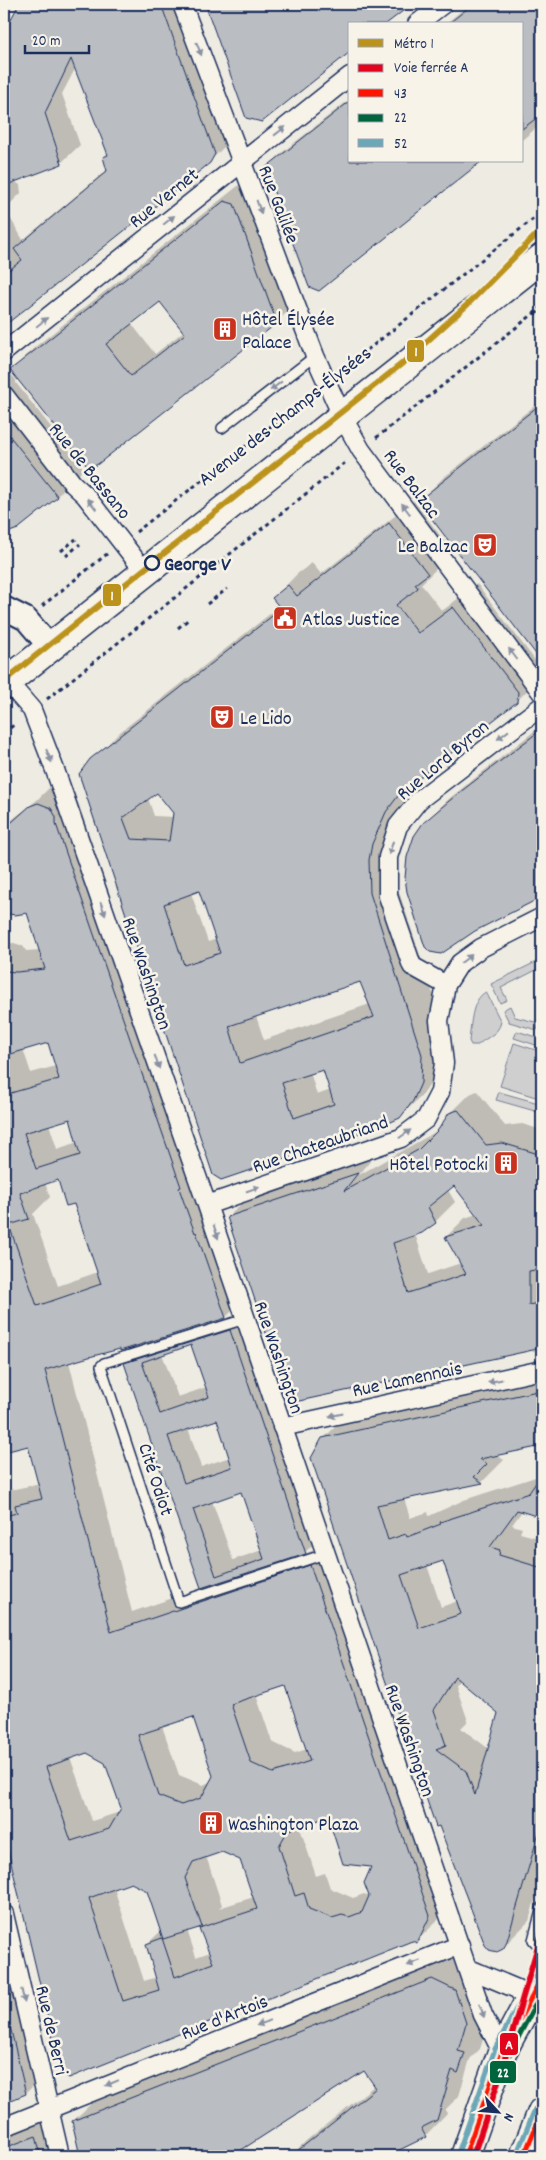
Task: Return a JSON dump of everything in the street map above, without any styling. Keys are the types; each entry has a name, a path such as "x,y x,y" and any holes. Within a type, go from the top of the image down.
{"main road":[{"name":"Avenue des Champs-Élysées","path":"5,682 542,258"},
{"path":"465,2156 502,2052 536,2009 542,1978"},
{"path":"524,2156 542,2112"}],"street":[{"name":"Rue Galilée","path":"182,4 314,356 342,416"},
{"path":"420,22 443,4"},
{"name":"Rue Vernet","path":"4,352 241,161 348,78"},
{"name":"Rue de Bassano","path":"4,395 145,572"},
{"name":"Rue Balzac","path":"342,416 361,450 542,693"},
{"path":"4,608 26,618 50,647"},
{"name":"Rue Washington","path":"5,682 32,710 55,770 207,1205 483,2015 502,2052"},
{"name":"Rue Lord Byron","path":"446,985 412,966 388,896 388,857 398,826 419,800 542,706"},
{"name":"Rue Chateaubriand","path":"207,1205 401,1138 426,1119 440,1092 444,1063 439,1021 446,985 460,963 481,948 542,917"},
{"name":"Rue Lamennais","path":"282,1427 542,1370"},
{"name":"Rue de Berri","path":"4,1914 60,2156"},
{"name":"Rue d'Artois","path":"4,2127 460,1945"},
{"path":"467,1968 517,1990 536,2009"}],"lane":[{"path":"222,428 314,356"},
{"name":"Cité Odiot","path":"246,1319 104,1363 101,1366 179,1602 325,1554"},
{"path":"542,1907 533,1940 542,1950"}],"path":[{"name":"Avenue des Champs-Élysées","path":"26,618 542,212"},
{"path":"375,439 542,308"},
{"path":"43,702 352,457"},
{"path":"61,551 76,539"},
{"path":"66,556 80,544"},
{"path":"207,604 227,588"},
{"path":"178,628 190,618"},
{"path":"4,733 20,720"}],"shaded area":[{"path":"542,959 542,967 501,988 507,1000 500,1003 491,984"},
{"path":"486,992 501,1022 497,1030 478,1045 471,1045 469,1041 471,1021 477,1001"},
{"path":"510,1006 515,1017 539,1023 537,1030 509,1022 503,1010"},
{"path":"517,1031 542,1039 542,1047 514,1038"},
{"path":"514,1043 542,1052 542,1099 500,1086"},
{"path":"499,1092 542,1104 542,1113 496,1100"}],"building":[{"path":"19,4 161,4 215,154 210,163 4,326 4,274 22,260 14,249 107,171 103,157 108,155 71,59 45,113 62,164 4,186 4,32"},
{"path":"205,4 412,4 389,22 348,22 348,54 262,122 246,118"},
{"path":"473,4 542,4 542,114 524,128 524,22 450,22"},
{"path":"348,103 348,162 481,162 319,291 309,287 265,168"},
{"name":"Hôtel Élysée Palace","path":"224,201 234,204 277,323 98,464 94,466 86,465 10,370","holes":["160,302 185,334 131,376 106,344"]},
{"path":"542,403 542,479 534,486 542,496 542,662 418,501"},
{"path":"4,429 58,497 18,529 4,534"},
{"path":"389,523 428,574 415,584 418,588 396,605 418,633 453,607 518,692 517,702 401,792 386,812 372,844 369,860 370,893 422,1055 421,1083 413,1101 400,1118 384,1125 221,1180 213,1175 79,774 90,759 281,609 272,598 288,585 297,596","holes":["157,793 173,813 169,841 131,839 123,818","199,891 220,953 184,965 164,904","360,982 374,1017 240,1063 229,1026","323,1070 334,1104 294,1118 282,1083"]},
{"path":"542,729 542,897 475,931 441,954 430,952 425,947 407,892 405,878 407,857 414,836 423,823 455,796"},
{"path":"38,803 51,808 56,817 56,824 181,1187 179,1188 226,1318 120,1351 120,1349 45,1370 111,1632 310,1565 430,1916 417,1943 412,1941 69,2078 61,2073 4,1833 4,1516 17,1513 15,1505 42,1499 28,1446 4,1452 4,1095 59,1079 48,1043 4,1056 4,971 17,972 45,969 27,913 15,915 4,913 4,829 30,806","holes":["70,1119 80,1155 36,1169 24,1133","58,1180 66,1206 74,1204 101,1284 37,1306 9,1225 29,1219 20,1193","285,1686 310,1761 273,1773 251,1763 231,1704","193,1717 213,1776 201,1798 181,1805 158,1796 138,1735","87,1753 105,1763 121,1808 109,1829 71,1841 46,1767","328,1817 343,1864 371,1867 364,1883 369,1896 362,1912 349,1917 342,1915 332,1918 309,1909 304,1893 295,1896 279,1846 288,1830","222,1852 240,1860 257,1909 199,1928 213,1963 175,1977 162,1938 146,1944 159,1990 123,2001 89,1898 131,1883 147,1891 163,1939 202,1927 185,1878 193,1862"]},
{"path":"458,1110 486,1145 502,1143 542,1155 542,1269 529,1271 529,1305 542,1302 542,1348 290,1403 271,1338 268,1339 227,1217 358,1173 344,1191 418,1150 438,1130 449,1113","holes":["454,1186 484,1225 445,1237 466,1274 408,1293 393,1243 422,1233 436,1223 428,1207"]},
{"path":"230,1330 306,1554 201,1588 124,1363","holes":["191,1345 209,1397 160,1414 142,1362","217,1420 232,1467 184,1483 168,1436","241,1492 264,1559 216,1576 193,1509"]},
{"path":"542,1390 542,1446 480,1459 487,1464 474,1477 483,1483 377,1505 388,1540 406,1534 407,1537 441,1524 440,1522 529,1493 542,1474 542,1518 517,1510 490,1547 500,1550 499,1555 542,1568 542,1822 506,1944 503,1949 497,1952 489,1950 485,1945 439,1826 436,1827 311,1458 322,1438","holes":["443,1561 461,1614 419,1628 401,1575","455,1677 498,1713 475,1795 466,1771 436,1749 446,1745 434,1710"]},
{"path":"432,1979 455,1990 466,2023 458,2051 465,2053 458,2073 452,2070 437,2120 421,2128 426,2137 387,2156 291,2156 376,2088 364,2071 232,2156 80,2156 72,2121"},
{"path":"4,2026 10,2026 26,2094 4,2103"},
{"path":"36,2136 41,2156 4,2156 4,2148"}],"metro line":[{"name":"1","path":"4,681 404,362 467,305 542,229"}],"rail line":[{"name":"A","path":"473,2156 497,2085 542,1932"}],"transit line":[{"name":"52","path":"458,2153 495,2049 535,1973"},
{"name":"43","path":"465,2156 502,2052 542,1977"},
{"name":"22","path":"473,2156 509,2055 542,1992"},
{"name":"52","path":"517,2153 535,2109"},
{"name":"43","path":"524,2156 542,2112"}],"place":[{"name":"Hôtel Élysée Palace","path":"225,329"},
{"name":"Le Balzac","path":"485,545"},
{"name":"George V","path":"152,563"},
{"name":"Atlas Justice","path":"285,618"},
{"name":"Le Lido","path":"222,717"},
{"name":"Hôtel Potocki","path":"506,1163"},
{"name":"Washington Plaza","path":"211,1823"}]}
